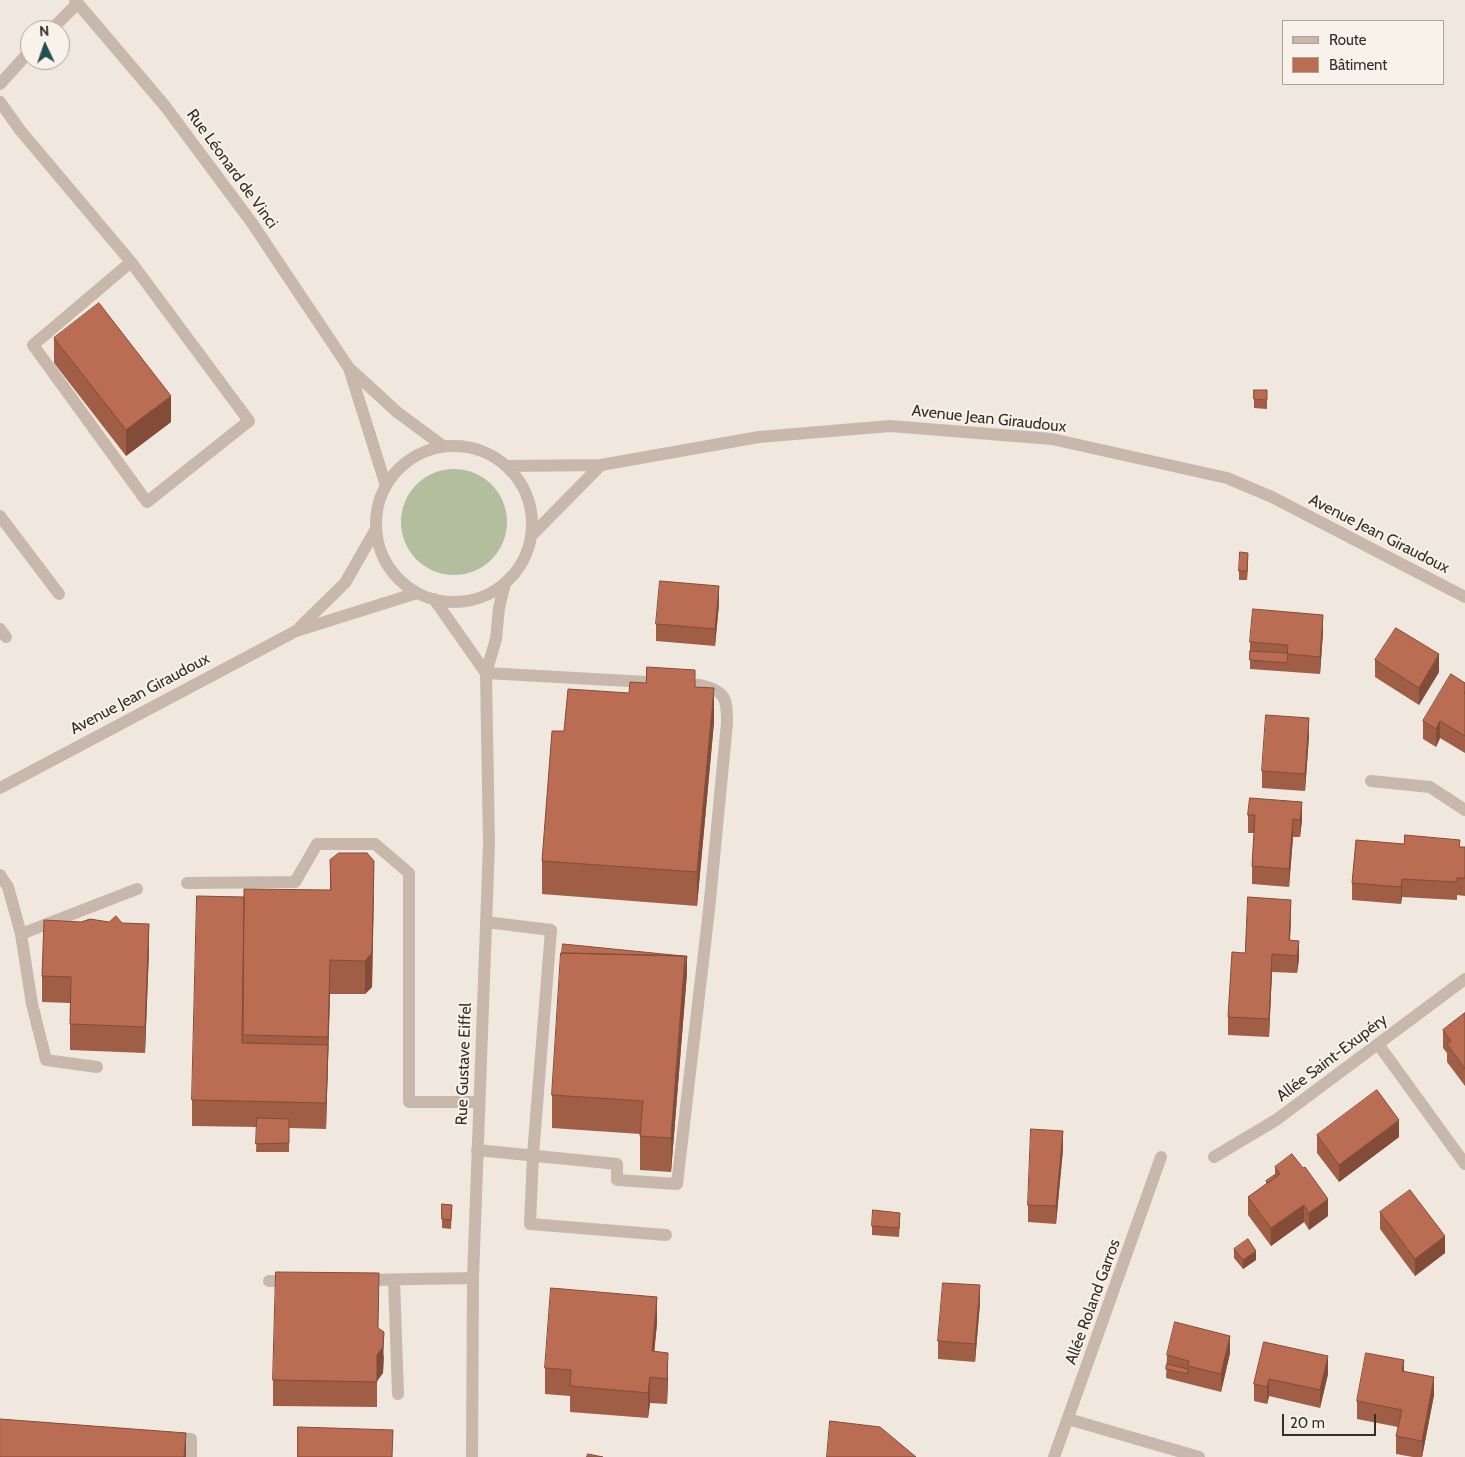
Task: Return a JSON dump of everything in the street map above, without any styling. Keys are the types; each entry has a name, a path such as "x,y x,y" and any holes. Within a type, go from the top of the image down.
{"street":[{"path":"60,20 77,2"},
{"name":"Rue Léonard de Vinci","path":"77,2 165,106 252,223 349,368 397,412 443,446"},
{"path":"0,84 20,62"},
{"path":"0,102 20,130 131,262 248,421 147,502 33,345 131,262"},
{"name":"Rue Léonard de Vinci","path":"349,368 386,486"},
{"name":"Avenue Jean Giraudoux","path":"507,466 601,465 759,437 890,426 1052,439 1227,478 1272,496 1465,597"},
{"path":"443,446 466,447 488,454 507,466 523,486 532,510 532,535 526,557 517,571 493,592 479,598 449,602 417,593 401,582 388,566 380,548 376,529 378,507 386,486 400,467 420,454 443,446"},
{"path":"532,535 601,465"},
{"path":"0,516 59,594"},
{"name":"Avenue Jean Giraudoux","path":"296,631 345,583 376,529"},
{"name":"Rue Gustave Eiffel","path":"472,1457 473,1278 489,844 486,673 496,639 499,608 505,583"},
{"name":"Avenue Jean Giraudoux","path":"0,788 296,631 417,593"},
{"path":"434,599 486,673 700,685 715,688 722,695 727,706 709,910 677,1184 617,1180 617,1164 477,1150"},
{"path":"1371,780 1430,788 1465,810"},
{"path":"186,882 295,882 316,844 375,844 409,873 409,1102 479,1102"},
{"path":"0,876 8,887 21,934 32,1004 46,1060 97,1067"},
{"path":"21,934 137,889"},
{"path":"486,922 551,930 533,1155 530,1224 666,1235"},
{"name":"Allée Saint-Exupéry","path":"1214,1157 1276,1120 1465,979"},
{"path":"1378,1044 1465,1164"},
{"name":"Allée Roland Garros","path":"1054,1457 1161,1158"},
{"path":"346,1280 473,1278"},
{"path":"394,1280 398,1394"},
{"path":"269,1281 308,1281"},
{"path":"1068,1418 1199,1457"},
{"path":"153,1437 191,1439 191,1457"}],"green space":[{"path":"454,469 474,473 491,485 503,502 507,522 503,542 491,559 474,571 454,575 434,571 417,559 405,542 401,522 405,502 417,485 434,473"}],"building":[{"path":"99,303 171,396 126,430 54,338"},
{"path":"1254,390 1267,390 1267,400 1254,399"},
{"path":"1240,552 1248,553 1247,571 1239,571"},
{"path":"660,581 719,586 715,629 656,624"},
{"path":"1253,609 1323,615 1320,657 1287,654 1288,645 1250,642"},
{"path":"1396,628 1439,654 1419,688 1375,660"},
{"path":"1250,651 1288,653 1287,663 1250,660"},
{"path":"647,667 695,670 695,687 714,688 697,872 542,861 552,731 564,731 568,689 629,693 630,682 646,683"},
{"path":"1451,674 1465,683 1465,736 1440,721 1436,729 1423,721"},
{"path":"1266,715 1309,718 1305,774 1262,771"},
{"path":"1250,798 1302,802 1300,820 1293,819 1289,869 1252,866 1255,815 1248,815"},
{"path":"1405,835 1460,840 1459,847 1465,847 1465,878 1457,878 1457,882 1402,879 1401,887 1352,883 1356,840 1404,844"},
{"path":"339,853 367,853 374,861 372,953 365,961 330,960 328,1037 243,1035 244,889 331,890 330,860"},
{"path":"197,896 244,897 242,1043 328,1045 326,1103 192,1100"},
{"path":"1248,897 1291,900 1289,940 1299,941 1297,956 1272,954 1269,1019 1228,1017 1232,952 1245,953"},
{"path":"116,916 122,923 149,924 145,1027 70,1024 71,977 42,976 44,920 81,922 90,919 109,922"},
{"path":"563,944 683,956 562,953"},
{"path":"561,953 685,956 671,1138 640,1136 643,1101 552,1095"},
{"path":"685,956 687,956 685,972"},
{"path":"1465,1013 1465,1069 1447,1044 1451,1041 1443,1030"},
{"path":"1377,1090 1399,1120 1339,1165 1317,1135"},
{"path":"257,1118 289,1119 289,1143 256,1144"},
{"path":"1031,1129 1063,1131 1056,1206 1028,1205"},
{"path":"1292,1154 1303,1168 1305,1167 1328,1199 1309,1213 1304,1205 1271,1228 1248,1197 1280,1174 1275,1167"},
{"path":"1275,1175 1276,1177 1268,1183 1266,1181"},
{"path":"1410,1190 1445,1236 1415,1259 1380,1212"},
{"path":"442,1204 452,1205 451,1220 442,1219"},
{"path":"873,1210 900,1213 899,1228 872,1226"},
{"path":"1248,1239 1256,1251 1243,1260 1234,1249"},
{"path":"276,1272 379,1273 378,1328 384,1332 383,1347 377,1355 377,1382 273,1380"},
{"path":"943,1283 980,1285 975,1344 938,1341"},
{"path":"551,1288 657,1297 652,1351 668,1353 667,1379 650,1377 648,1393 570,1386 571,1370 545,1368"},
{"path":"1175,1322 1230,1336 1221,1374 1188,1366 1189,1361 1167,1355"},
{"path":"1264,1342 1328,1356 1320,1390 1269,1379 1267,1387 1254,1384"},
{"path":"1366,1353 1404,1360 1402,1371 1434,1377 1422,1441 1396,1436 1402,1410 1357,1401"},
{"path":"1167,1364 1188,1369 1188,1374 1166,1369"},
{"path":"0,1419 186,1433 184,1457 0,1457"},
{"path":"830,1421 880,1427 916,1457 827,1457"},
{"path":"298,1427 393,1430 392,1457 298,1457"},
{"path":"588,1454 603,1457 587,1457"}]}
